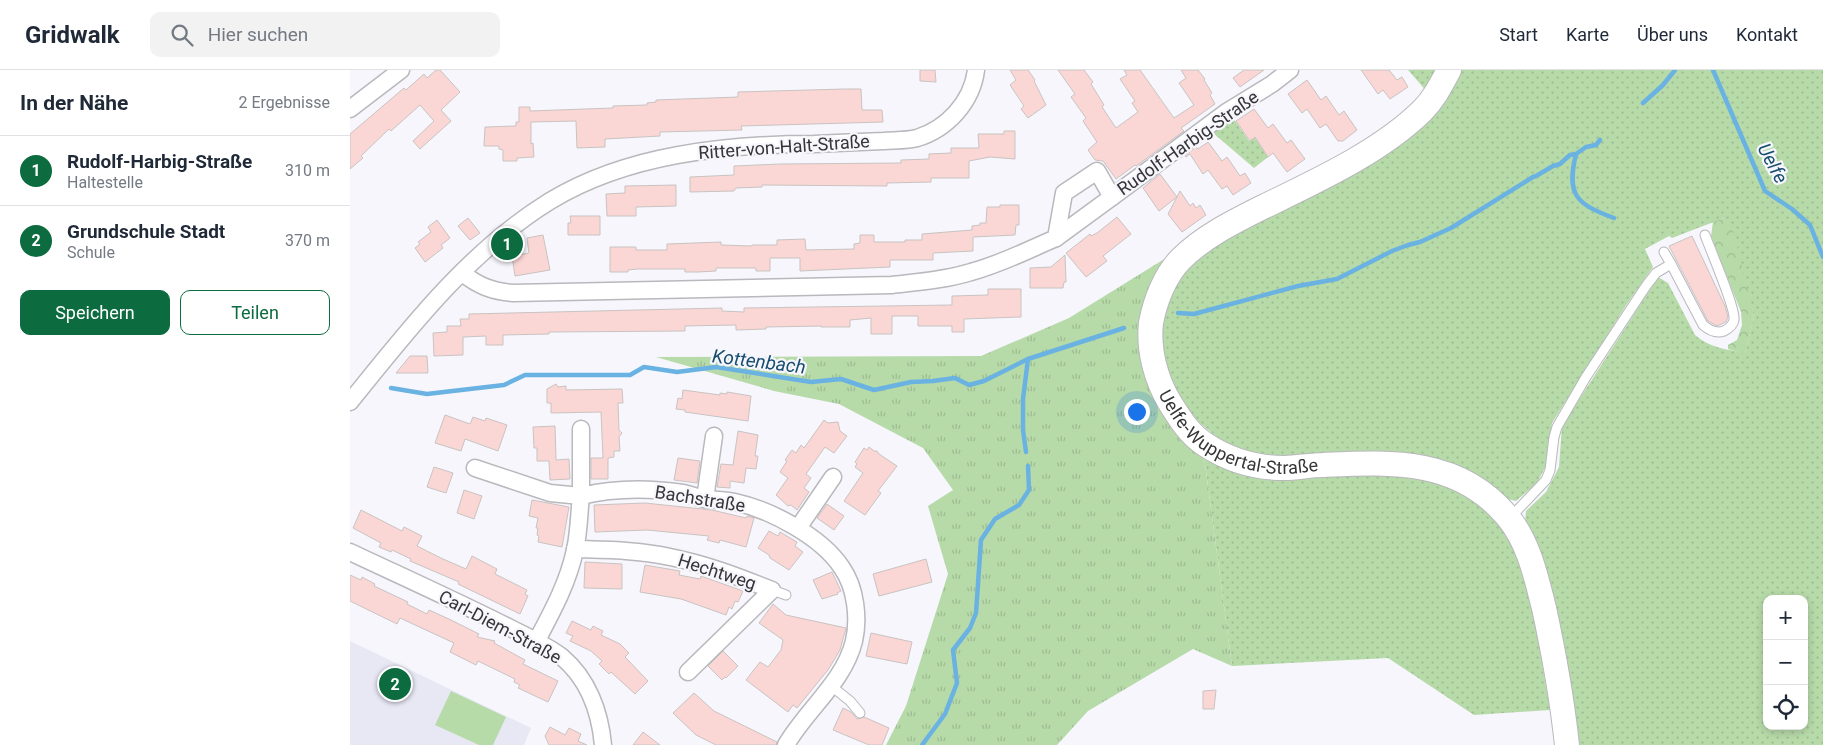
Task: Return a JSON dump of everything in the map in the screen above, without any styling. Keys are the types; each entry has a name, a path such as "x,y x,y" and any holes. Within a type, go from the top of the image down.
{"main road":[{"name":"Uelfe-Wuppertal-Straße","path":"1449,70 1424,109 1404,126 1346,165 1247,215 1198,244 1180,260 1166,280 1155,308 1151,331 1152,352 1160,382 1188,430 1206,445 1225,455 1253,465 1270,467 1392,463 1420,467 1444,474 1472,486 1489,498 1509,519 1522,539 1536,576 1552,646 1567,745"}],"street":[{"path":"350,109 401,70"},
{"name":"Ritter-von-Halt-Straße","path":"350,402 400,341 462,273 516,225 551,201 579,186 646,162 717,149 761,145 916,138 950,120 965,100 976,70"},
{"name":"Rudolf-Harbig-Straße","path":"1056,238 1064,193 1098,171 1112,197 1228,112 1290,70"},
{"path":"462,273 475,283 494,291 513,293 892,285 971,272 1008,259 1056,238 1112,197"},
{"path":"536,642 559,599 575,549 581,496 581,429"},
{"path":"705,498 714,436"},
{"name":"Bachstraße","path":"475,468 550,493 581,496 625,490 684,494 734,502 754,508 798,528 821,546 842,568 848,580 856,609 857,619 854,640 849,656 830,685 816,699 786,745"},
{"path":"798,528 833,476"},
{"name":"Hechtweg","path":"575,549 670,556 720,569 779,592 688,672"},
{"name":"Carl-Diem-Straße","path":"350,552 536,642 562,657 580,676 592,698 599,717 603,745"}],"lane":[{"path":"1664,252 1703,325 1710,331 1723,332 1731,327 1734,320 1731,306 1705,235"},
{"path":"1509,519 1546,480 1550,470 1554,436 1557,427 1586,377 1646,286 1656,273 1671,264"},
{"path":"830,685 850,701 860,713"}],"shaded area":[{"path":"350,641 531,728 524,745 350,745"}],"green space":[{"path":"1408,70 1444,70 1429,94"},
{"path":"1455,70 1823,70 1823,745 1578,745 1525,524 1526,511 1546,492 1559,467 1562,426 1658,277 1668,283 1695,335 1712,345 1745,353 1754,317 1724,218 1672,238 1669,236 1645,249 1653,267 1627,304 1552,423 1548,462 1537,483 1516,501 1503,498 1482,480 1272,458 1240,451 1219,439 1183,409 1172,387 1164,356 1161,333 1168,295 1195,252 1320,185"},
{"path":"1234,119 1249,141 1255,137 1268,157 1254,168 1213,133"},
{"path":"1724,218 1734,233 1754,317 1745,354 1728,349 1728,345 1737,340 1742,325 1741,312 1711,236 1713,222"},
{"path":"1174,253 1146,331 1203,449 1232,666 1193,649 1088,711 1057,745 886,745 906,706 948,574 928,506 953,490 923,448 839,404 774,391 656,357 981,356 1069,318"},
{"path":"1203,449 1417,472 1485,503 1525,563 1550,710 1474,715 1388,658 1232,666"},
{"path":"451,691 506,717 493,745 479,745 435,725"}],"building":[{"path":"436,70 440,70 460,92 441,110 451,121 420,149 413,141 434,121 420,105 391,131 389,129 361,156 363,158 350,169 350,134 404,88 406,90 424,74 427,78"},
{"path":"920,70 935,70 936,82 920,81"},
{"path":"1010,70 1028,70 1035,80 1046,105 1028,118 1021,109 1024,106 1010,85 1016,80"},
{"path":"1058,70 1084,70 1093,82 1091,84 1104,105 1102,107 1116,128 1138,112 1132,103 1135,101 1120,79 1127,75 1124,70 1140,70 1174,118 1194,105 1179,83 1186,78 1181,70 1198,70 1212,93 1210,95 1215,104 1181,128 1184,131 1116,179 1103,161 1095,160 1088,150 1097,142 1083,121 1086,118 1071,97 1075,94"},
{"path":"1244,70 1264,70 1240,87 1233,78"},
{"path":"1361,70 1389,70 1397,80 1402,77 1408,87 1390,99 1383,90 1378,94"},
{"path":"1307,80 1321,100 1326,96 1339,115 1344,111 1357,130 1343,141 1338,141 1326,124 1320,128 1307,109 1302,113 1288,94"},
{"path":"861,89 862,110 882,110 883,122 741,126 742,130 660,132 660,136 605,139 605,147 577,148 576,121 531,122 531,144 533,143 534,157 517,158 517,161 503,161 503,150 499,149 499,146 484,146 485,127 516,126 516,122 519,122 519,107 530,107 530,111 613,108 613,106 647,105 647,103 656,102 656,100 738,97 738,92"},
{"path":"1254,109 1268,128 1273,124 1287,143 1291,140 1305,159 1287,172 1273,153 1268,157 1255,137 1250,141 1236,121"},
{"path":"1004,131 1015,131 1015,159 990,157 969,161 969,178 931,178 931,182 887,183 887,186 762,185 762,187 736,188 734,191 690,192 690,177 734,175 734,166 901,163 901,160 929,159 929,154 951,153 951,148 979,148 978,134 1004,134"},
{"path":"1208,142 1222,161 1227,157 1240,176 1245,173 1251,183 1233,195 1227,186 1222,189 1208,170 1203,174 1190,154 1185,156 1196,147 1198,149"},
{"path":"1160,174 1177,197 1159,211 1143,188"},
{"path":"676,185 676,206 636,207 636,216 607,216 606,194 625,193 625,186"},
{"path":"1180,191 1190,206 1193,203 1196,208 1200,205 1206,215 1182,232 1168,214"},
{"path":"1000,205 1019,205 1019,225 1016,225 1015,235 973,237 973,251 933,253 933,260 890,260 890,267 800,271 800,258 770,258 770,271 756,271 756,268 716,268 716,271 698,272 685,272 685,269 637,269 628,270 628,272 610,272 610,247 636,247 636,250 667,250 667,244 721,242 721,245 752,246 777,245 777,240 805,239 806,250 854,249 854,244 860,243 860,235 874,235 874,242 905,242 905,240 922,240 922,234 972,230 972,226 986,223 987,207 1000,207"},
{"path":"570,216 600,216 600,235 568,235 568,223 571,223"},
{"path":"1117,217 1131,234 1103,256 1107,261 1086,277 1066,253 1090,234 1091,236 1097,233"},
{"path":"468,218 480,233 470,240 458,226"},
{"path":"437,220 450,238 441,245 443,248 425,262 415,248 420,244 418,242 431,232 428,227"},
{"path":"543,235 550,270 515,276 512,256 529,253 527,238"},
{"path":"1692,236 1725,306 1728,317 1726,322 1717,326 1708,321 1669,246"},
{"path":"1065,255 1066,282 1064,282 1063,288 1030,288 1030,268 1051,267"},
{"path":"988,289 1021,289 1021,317 964,319 964,332 952,332 952,326 918,326 918,316 892,316 892,334 871,334 871,318 850,320 850,327 766,327 766,329 736,330 736,325 685,326 685,331 549,332 549,334 503,335 503,345 486,345 486,336 463,337 463,355 434,356 433,333 447,332 447,326 461,326 460,319 469,319 469,314 722,308 722,311 744,312 744,308 952,305 952,296 988,295"},
{"path":"410,356 427,356 428,373 396,373"},
{"path":"556,384 558,387 566,386 566,390 622,389 623,403 618,403 619,430 622,433 619,437 620,451 614,451 614,457 608,458 608,479 591,479 591,458 603,458 601,412 551,413 551,403 547,403 547,389"},
{"path":"683,390 720,395 720,393 727,394 727,392 751,396 748,421 676,409 678,398 682,399"},
{"path":"445,415 470,424 473,417 485,421 486,418 507,425 498,451 465,439 461,451 435,443"},
{"path":"824,420 828,423 838,422 840,431 847,436 834,453 825,447 806,474 811,478 804,488 809,492 797,510 791,505 788,506 776,495 788,478 780,472 792,450 796,453 801,445 804,448"},
{"path":"555,426 556,460 569,459 570,479 550,480 549,461 537,461 537,448 534,448 533,427"},
{"path":"738,431 758,435 755,456 758,456 756,469 746,468 744,483 730,481 730,488 717,487 721,464 733,465"},
{"path":"869,447 897,466 878,491 881,493 865,515 844,501 863,473 855,467 857,464 855,462 864,448 867,450"},
{"path":"678,458 700,461 697,483 674,480"},
{"path":"434,467 453,473 446,493 427,487"},
{"path":"464,490 482,496 474,519 457,513"},
{"path":"532,500 569,507 562,547 538,542 538,528 536,528 538,518 529,516"},
{"path":"645,503 712,510 754,518 746,547 720,540 719,543 707,540 709,536 647,530 595,532 594,505"},
{"path":"827,504 844,516 834,530 817,518"},
{"path":"361,510 402,531 404,527 422,536 417,546 466,569 472,556 497,569 495,574 527,590 525,594 528,596 520,614 458,584 459,582 410,561 411,559 392,550 391,552 379,547 381,543 353,528"},
{"path":"769,531 778,536 780,532 797,542 795,546 803,552 789,570 758,548"},
{"path":"926,559 932,582 879,596 873,574"},
{"path":"585,562 622,564 622,589 584,588"},
{"path":"645,565 680,571 679,575 700,579 701,576 743,591 738,602 735,601 732,609 729,607 726,615 681,599 640,592"},
{"path":"832,572 841,591 838,594 822,599 813,580"},
{"path":"350,575 361,580 362,577 375,584 374,586 408,602 407,604 427,614 429,610 451,620 479,634 477,637 495,641 494,643 525,660 523,664 558,681 548,702 518,688 520,685 514,682 515,679 478,661 476,665 450,652 454,643 400,618 397,624 350,601"},
{"path":"773,604 786,615 846,628 840,650 828,670 797,708 793,705 788,712 746,680 760,662 768,667 781,650 783,640 759,623"},
{"path":"572,621 591,630 593,626 603,631 601,635 620,644 629,653 625,657 648,681 635,694 611,672 609,674 599,664 602,661 591,651 570,641 573,636 566,633"},
{"path":"871,633 912,642 907,664 866,656"},
{"path":"723,651 738,666 722,680 708,666"},
{"path":"1216,690 1214,709 1203,709 1203,691"},
{"path":"694,693 714,711 777,742 776,745 716,745 696,735 673,713"},
{"path":"843,708 851,712 857,719 864,717 889,728 882,745 869,745 833,730"},
{"path":"550,727 565,735 569,728 581,734 578,741 587,745 549,745 545,736"},
{"path":"643,732 660,745 633,745"}],"waterway":[{"path":"1643,103 1663,85 1675,70"},
{"name":"Uelfe","path":"1713,70 1765,191 1792,209 1810,225 1823,257"},
{"path":"1178,313 1194,314 1298,286 1337,279 1392,251 1420,242 1451,228 1533,177 1560,164 1570,155 1576,154 1586,147 1596,145 1600,140"},
{"path":"1576,154 1572,179 1577,196 1591,208 1614,218"},
{"name":"Kottenbach","path":"1026,452 1023,430 1023,399 1028,359 1124,328"},
{"name":"Kottenbach","path":"391,388 427,394 504,385 525,375 630,375 644,367 677,372 716,367 811,382 841,379 874,390 911,382 955,378 969,385 984,381 1028,359"},
{"path":"922,745 945,714 957,683 953,650 970,628 976,613 981,540 995,519 1019,505 1029,490 1028,466"}],"place":[{"name":"Rudolf-Harbig-Straße","path":"507,244"},
{"name":"Grundschule Stadt","path":"395,684"}]}
